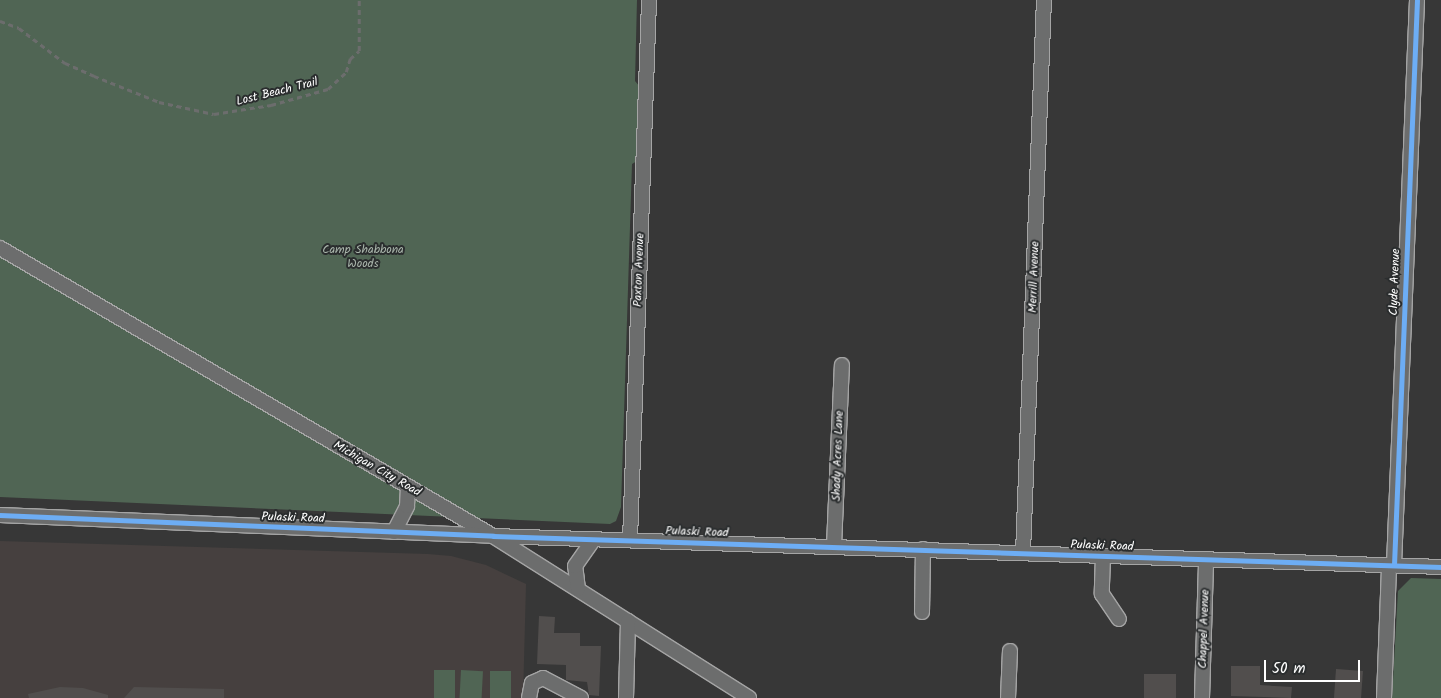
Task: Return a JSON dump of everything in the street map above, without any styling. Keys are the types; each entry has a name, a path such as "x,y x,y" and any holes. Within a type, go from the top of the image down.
{"street":[{"name":"Paxton Avenue","path":"630,540 649,0"},
{"name":"Merrill Avenue","path":"1023,553 1044,0"},
{"name":"Clyde Avenue","path":"1384,698 1392,565 1417,0"},
{"name":"Michigan City Road","path":"0,248 493,536 749,698"},
{"name":"Shady Acres Lane","path":"834,546 842,365"},
{"path":"394,532 402,519 408,487"},
{"name":"Pulaski Road","path":"0,515 493,536 1441,567"},
{"path":"578,589 574,566 594,539"},
{"path":"922,612 923,549"},
{"path":"1103,556 1102,594 1119,619"},
{"name":"Chappel Avenue","path":"1202,698 1206,560"},
{"path":"626,698 628,622"},
{"path":"1008,698 1010,651"},
{"path":"529,698 532,683 542,678 581,698"}],"shaded area":[{"path":"0,541 428,554 451,556 486,565 526,584 523,698 0,698"}],"green space":[{"name":"Camp Shabbona Woods","path":"0,0 637,0 635,81 640,87 637,161 632,164 621,507 616,521 610,524 0,497"},
{"path":"1411,578 1441,579 1441,698 1392,698 1398,591"},
{"path":"434,670 455,670 455,698 434,698"},
{"path":"461,670 483,671 482,698 460,698"},
{"path":"490,671 511,671 511,698 490,698"}],"building":[{"path":"539,616 555,617 554,633 580,633 580,646 601,646 599,696 589,695 587,682 566,680 566,665 537,664"},
{"path":"1231,666 1260,666 1260,685 1292,687 1291,698 1231,696"},
{"path":"1336,669 1363,671 1361,698 1334,698"},
{"path":"1144,674 1176,674 1176,698 1144,698"},
{"path":"60,687 83,688 108,695 108,698 29,698 28,694"},
{"path":"134,687 224,689 224,698 124,698"}],"cycle path":[{"path":"1394,565 1417,0"},
{"path":"0,515 493,536 1441,567"}]}
